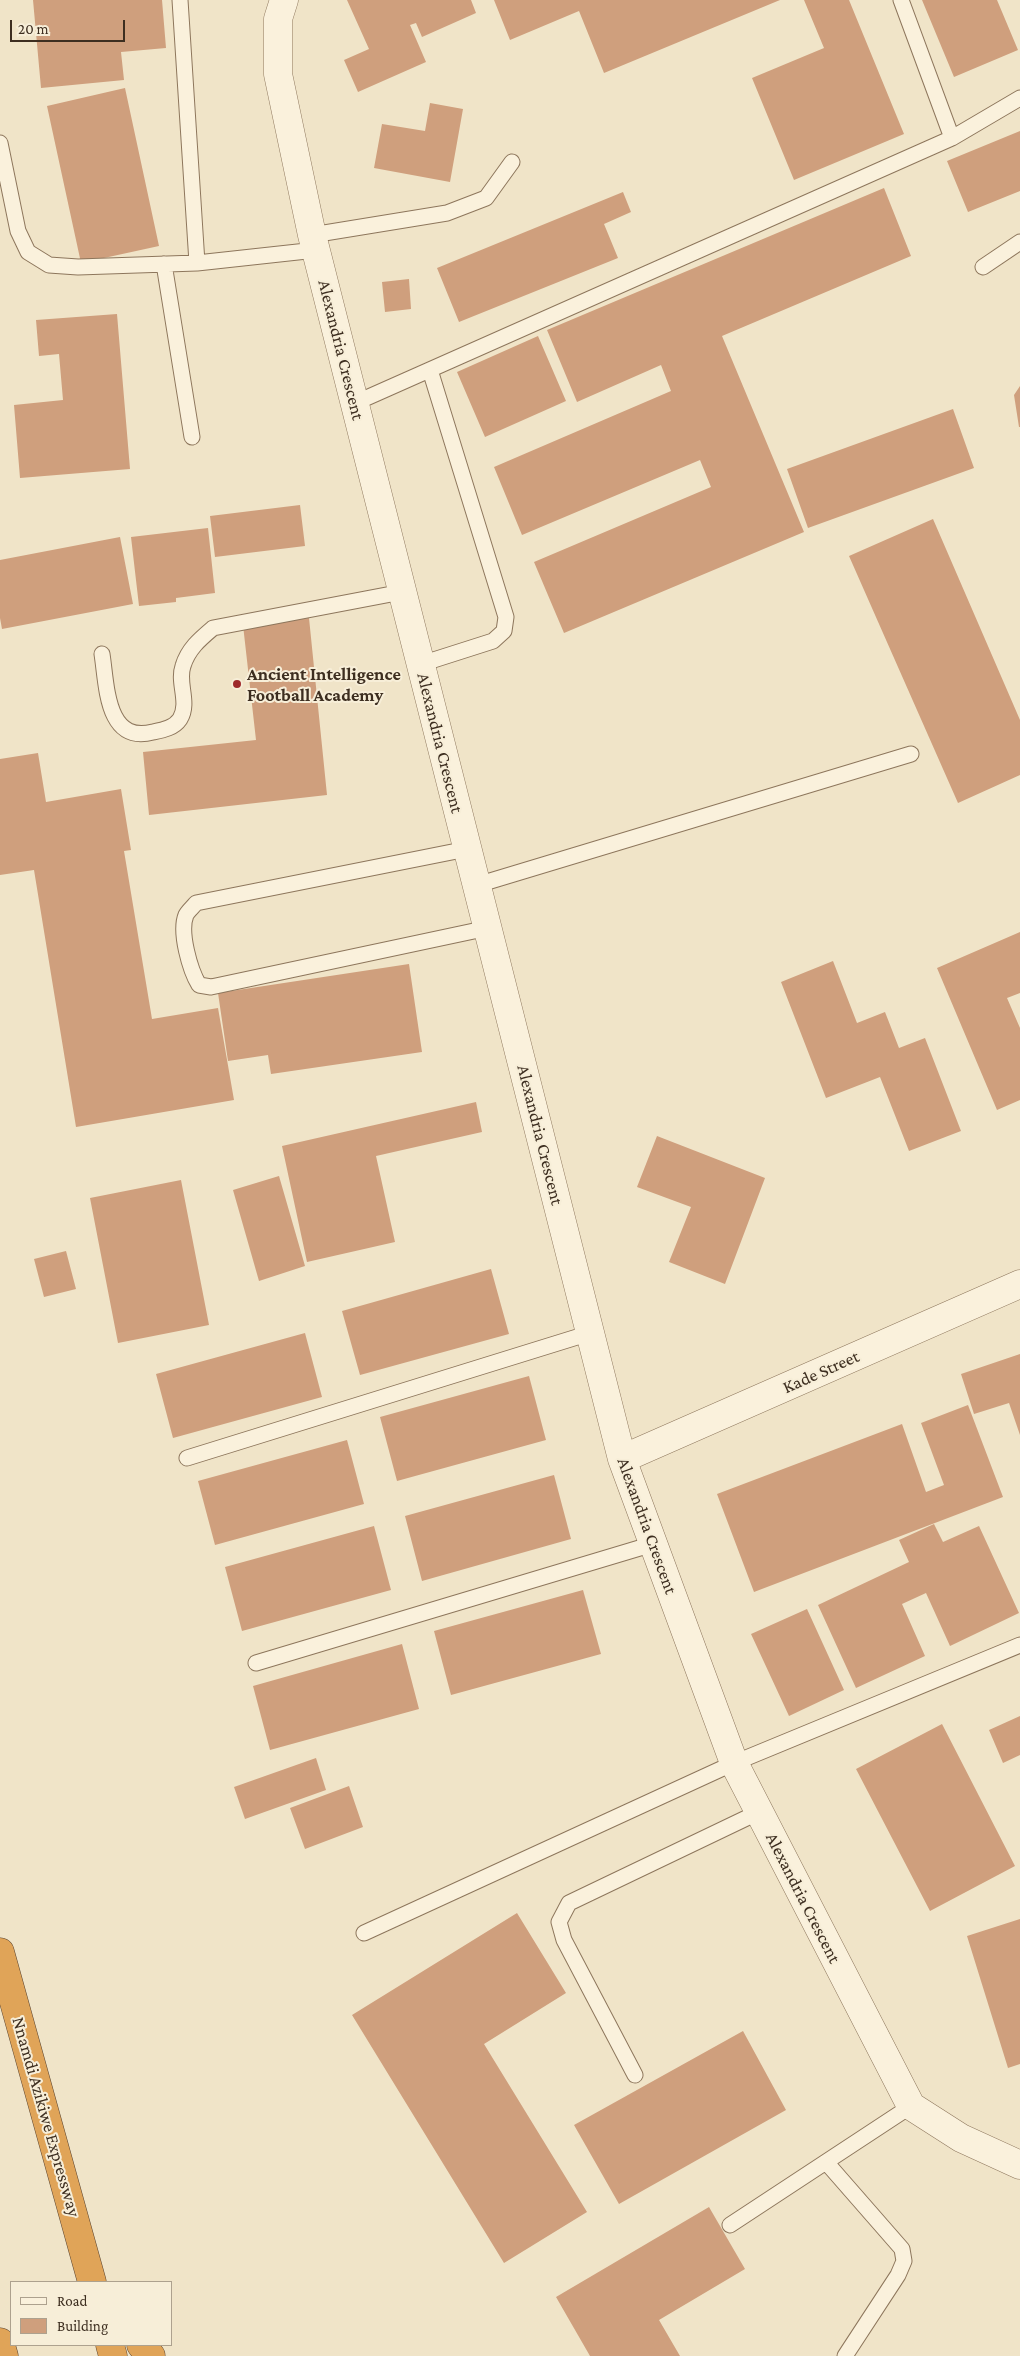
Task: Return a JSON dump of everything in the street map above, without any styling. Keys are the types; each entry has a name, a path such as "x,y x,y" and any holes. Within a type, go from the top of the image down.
{"highway":[{"name":"Nnamdi Azikiwe Expressway","path":"0,1952 92,2281"},
{"path":"0,2342 4,2356"},
{"path":"142,2346 151,2356"}],"street":[{"name":"Alexandria Crescent","path":"284,0 278,19 278,74 314,243 622,1459 734,1763 911,2106 960,2138 1020,2165"},
{"name":"Kade Street","path":"622,1459 1020,1284"}],"lane":[{"path":"180,0 197,263"},
{"path":"901,0 952,138"},
{"path":"355,403 952,138 1020,98"},
{"path":"0,143 18,230 28,252 49,264 78,267 197,263 314,243 447,213 486,198 512,162"},
{"path":"983,267 1020,242"},
{"path":"164,264 192,436"},
{"path":"420,664 493,641 504,631 506,617 430,370"},
{"path":"102,654 112,714 123,728 140,735 169,728 180,720 185,705 182,668 193,646 213,628 402,592"},
{"path":"476,885 911,754"},
{"path":"467,849 196,904 186,913 183,926 191,972 199,985 211,987 488,928"},
{"path":"187,1458 590,1333"},
{"path":"256,1663 653,1544"},
{"path":"364,1933 734,1763 1020,1645"},
{"path":"635,2075 564,1940 559,1922 569,1903 759,1812"},
{"path":"730,2225 911,2106"},
{"path":"826,2162 902,2249 904,2262 898,2275 845,2356"}],"building":[{"path":"33,0 162,0 166,48 121,52 124,80 41,88"},
{"path":"347,0 471,0 476,13 422,37 416,23 410,25 426,62 358,92 344,60 369,49"},
{"path":"494,0 780,0 604,73 579,11 510,40"},
{"path":"804,0 849,0 904,134 794,180 752,78 824,48"},
{"path":"922,0 997,0 1018,50 954,77"},
{"path":"125,88 159,246 81,263 47,106"},
{"path":"430,103 463,109 450,182 374,168 382,124 425,131"},
{"path":"1020,131 1020,191 968,212 947,161"},
{"path":"884,188 911,256 722,336 804,532 564,633 534,562 711,487 700,460 522,535 494,467 671,391 661,365 577,402 547,330"},
{"path":"623,192 631,212 604,224 618,258 459,322 437,268"},
{"path":"409,279 411,309 385,312 382,282"},
{"path":"117,314 130,469 20,478 14,405 63,400 59,354 39,356 36,320"},
{"path":"538,336 566,401 485,437 457,372"},
{"path":"1020,386 1020,427 1019,427 1014,395"},
{"path":"953,409 974,468 808,528 787,469"},
{"path":"300,505 305,546 215,557 210,516"},
{"path":"933,519 1020,720 1020,775 958,803 849,556"},
{"path":"208,528 215,593 176,598 176,602 139,606 131,537"},
{"path":"120,537 133,604 2,629 0,618 0,560"},
{"name":"Ancient Intelligence Football Academy","path":"309,618 327,795 149,815 143,752 256,740 243,625"},
{"path":"38,753 46,802 121,789 131,850 124,851 152,1019 218,1008 234,1100 76,1127 34,870 0,875 0,759"},
{"path":"1020,932 1020,993 1007,998 1020,1028 1020,1100 997,1110 937,968"},
{"path":"833,961 857,1023 885,1012 899,1048 925,1038 961,1131 909,1151 880,1077 826,1098 781,982"},
{"path":"409,964 422,1052 271,1074 268,1055 228,1061 218,993"},
{"path":"476,1102 482,1132 376,1156 395,1242 307,1262 282,1146"},
{"path":"657,1136 765,1178 725,1284 669,1262 691,1207 637,1187"},
{"path":"279,1176 305,1266 259,1281 233,1190"},
{"path":"181,1180 209,1325 118,1343 90,1198"},
{"path":"66,1251 76,1289 44,1297 34,1259"},
{"path":"491,1269 509,1334 360,1375 342,1311"},
{"path":"305,1333 322,1397 173,1438 156,1374"},
{"path":"1020,1354 1020,1435 1009,1403 974,1414 961,1374"},
{"path":"529,1376 546,1440 397,1481 380,1417"},
{"path":"968,1405 1003,1497 754,1592 717,1494 902,1424 926,1492 944,1485 921,1423"},
{"path":"347,1440 364,1504 215,1545 198,1481"},
{"path":"554,1475 571,1539 422,1581 405,1516"},
{"path":"934,1524 943,1542 979,1526 1019,1613 950,1646 926,1593 902,1604 925,1656 856,1688 818,1605 909,1562 899,1540"},
{"path":"374,1526 391,1590 242,1631 225,1567"},
{"path":"583,1590 601,1654 451,1695 434,1631"},
{"path":"807,1609 844,1690 789,1716 751,1634"},
{"path":"402,1644 419,1709 270,1750 253,1686"},
{"path":"1020,1716 1020,1755 1003,1763 989,1730"},
{"path":"942,1724 1015,1866 930,1911 856,1769"},
{"path":"316,1758 326,1790 245,1819 234,1787"},
{"path":"349,1786 363,1827 305,1849 290,1808"},
{"path":"517,1913 566,1993 484,2044 587,2212 504,2263 352,2015"},
{"path":"1020,1919 1020,2064 1008,2068 967,1936"},
{"path":"743,2031 786,2110 619,2204 574,2125"},
{"path":"709,2207 745,2269 659,2320 680,2356 590,2356 556,2297"}],"place":[{"name":"Ancient Intelligence Football Academy","path":"237,684"}]}
